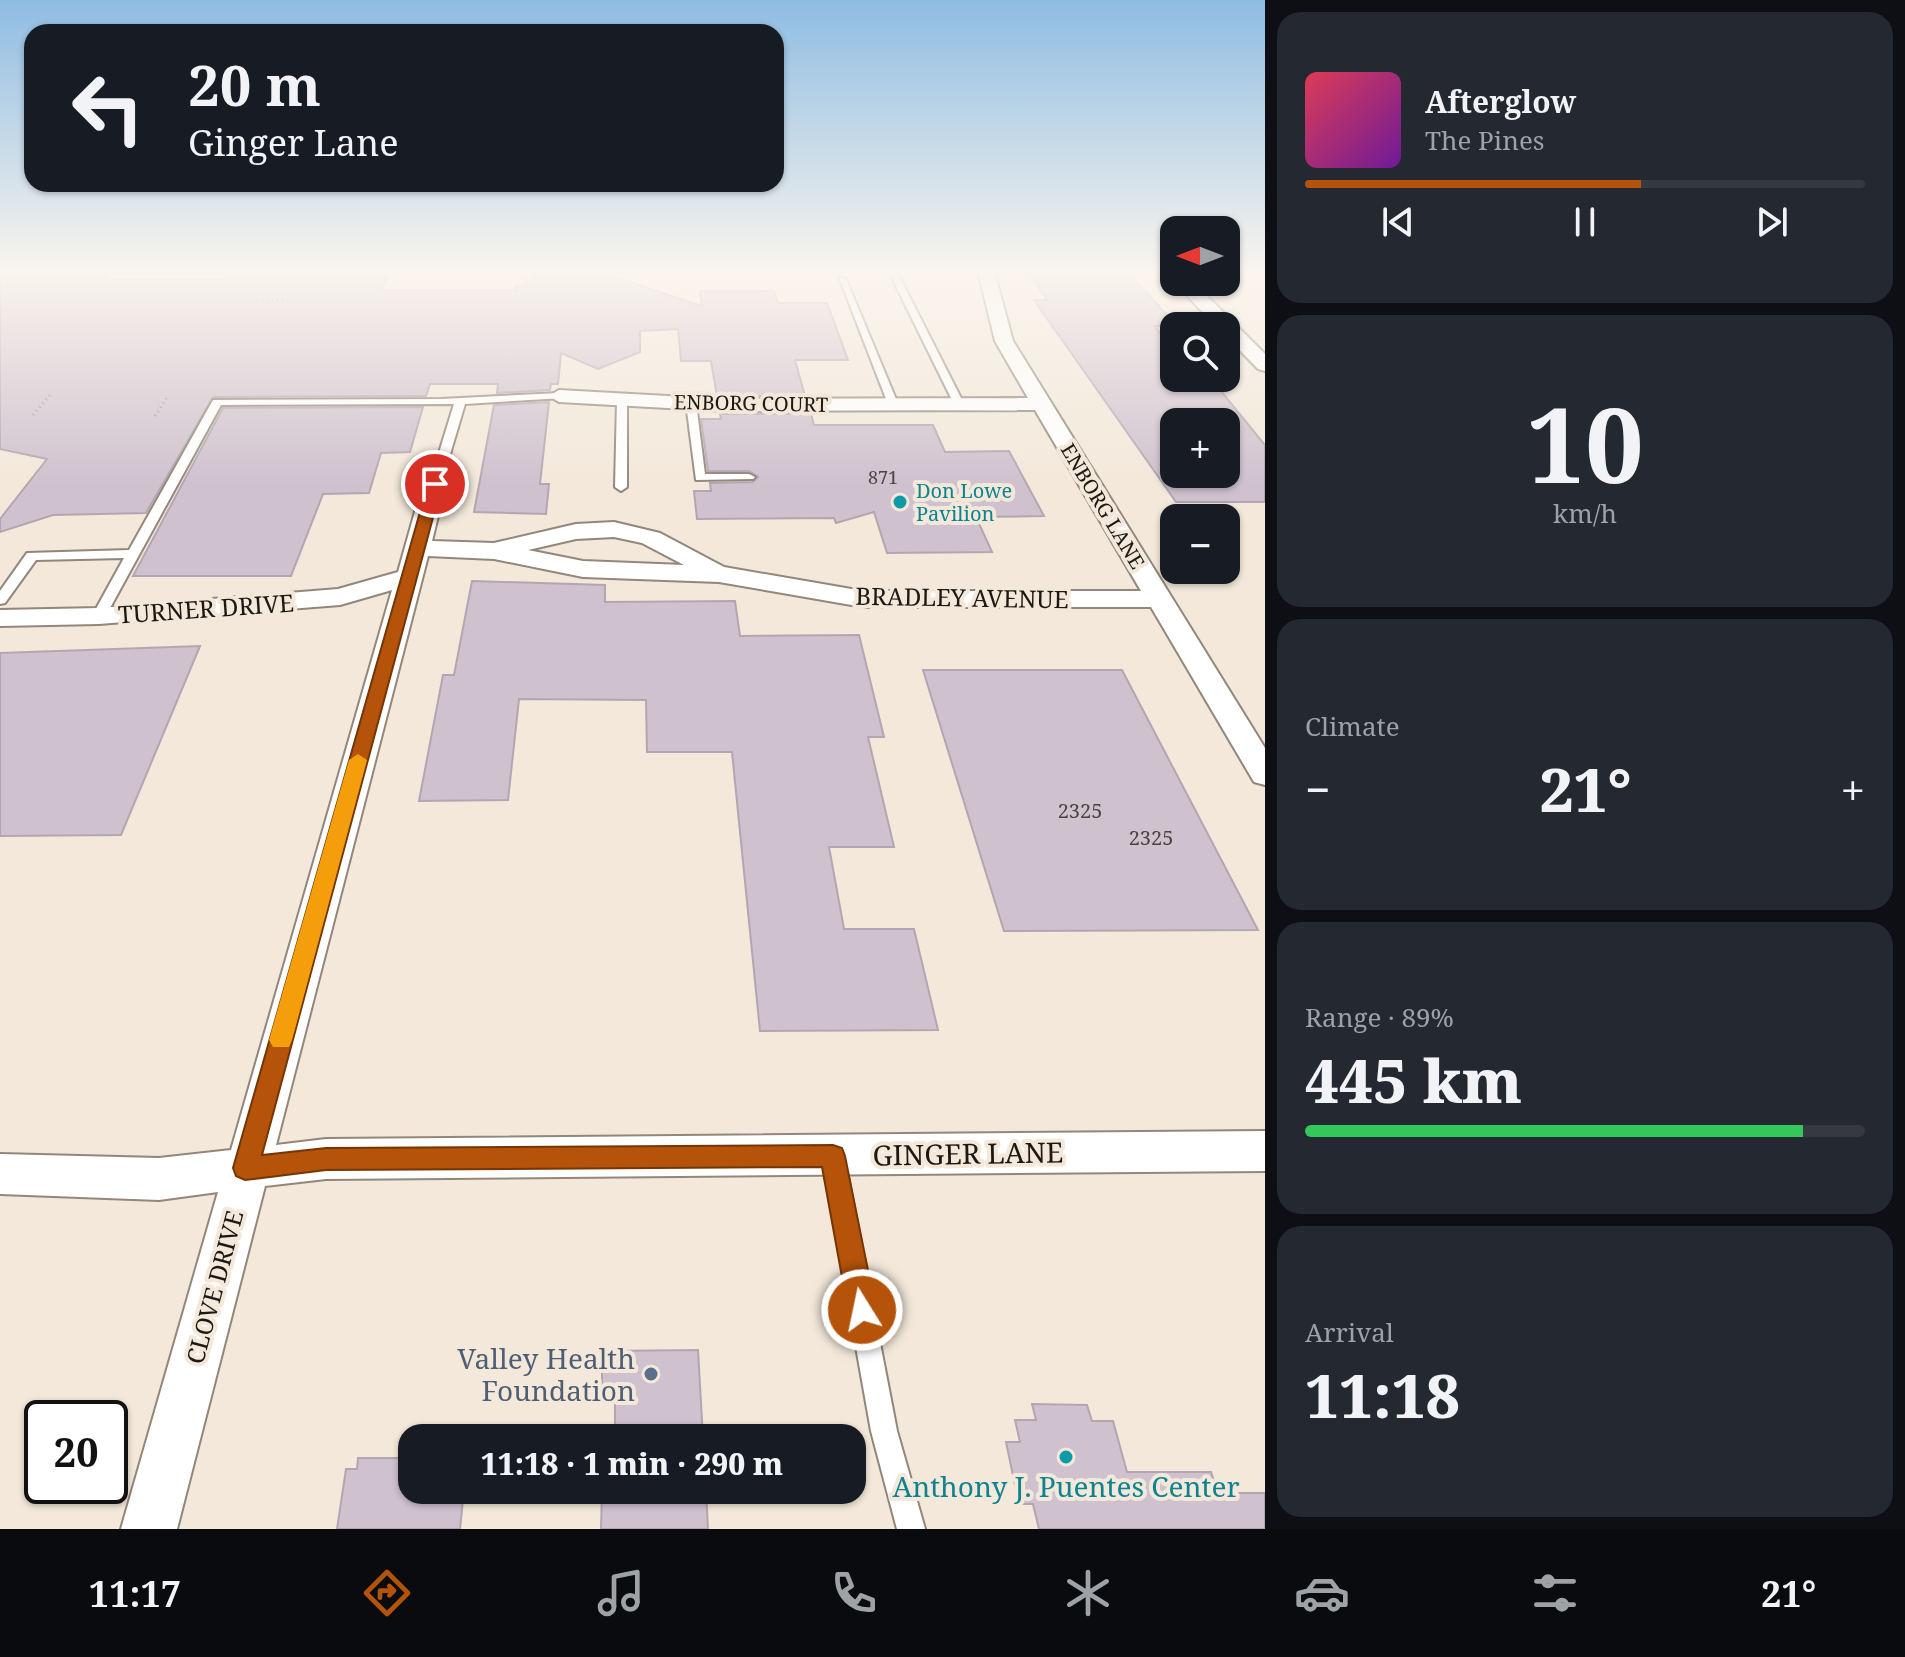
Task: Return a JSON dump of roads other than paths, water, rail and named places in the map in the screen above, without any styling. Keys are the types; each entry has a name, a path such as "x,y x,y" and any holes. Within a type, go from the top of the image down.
{"street":[{"name":"ENBORG LANE","path":"1005,342 1265,774"},
{"path":"1243,342 1265,365"},
{"name":"ENBORG COURT","path":"559,396 691,403 1042,404"},
{"name":"CLOVE DRIVE","path":"149,1529 245,1168 428,508"},
{"name":"BRADLEY AVENUE","path":"412,562 494,551 578,530 613,531 649,536 719,574"},
{"name":"BRADLEY AVENUE","path":"494,551 583,569 719,574 863,599 1159,599"},
{"name":"TURNER DRIVE","path":"0,618 99,616 340,597 412,562"},
{"name":"GINGER LANE","path":"0,1174 159,1179 326,1159 833,1156 1083,1150 1265,1151"}],"lane":[{"path":"868,342 893,404"},
{"path":"928,342 959,404"},
{"name":"ENBORG COURT","path":"133,554 217,402 441,402 559,396"},
{"name":"CLOVE DRIVE","path":"428,508 461,399"},
{"path":"621,487 622,400"},
{"path":"691,403 700,478 749,477"},
{"path":"0,600 32,556 133,554 99,616"},
{"path":"833,1156 884,1431 911,1529"}],"place":[{"name":"Don Lowe Pavilion","path":"900,502"},
{"name":"Valley Health Foundation","path":"651,1374"},
{"name":"Anthony J. Puentes Center","path":"1066,1457"}]}
